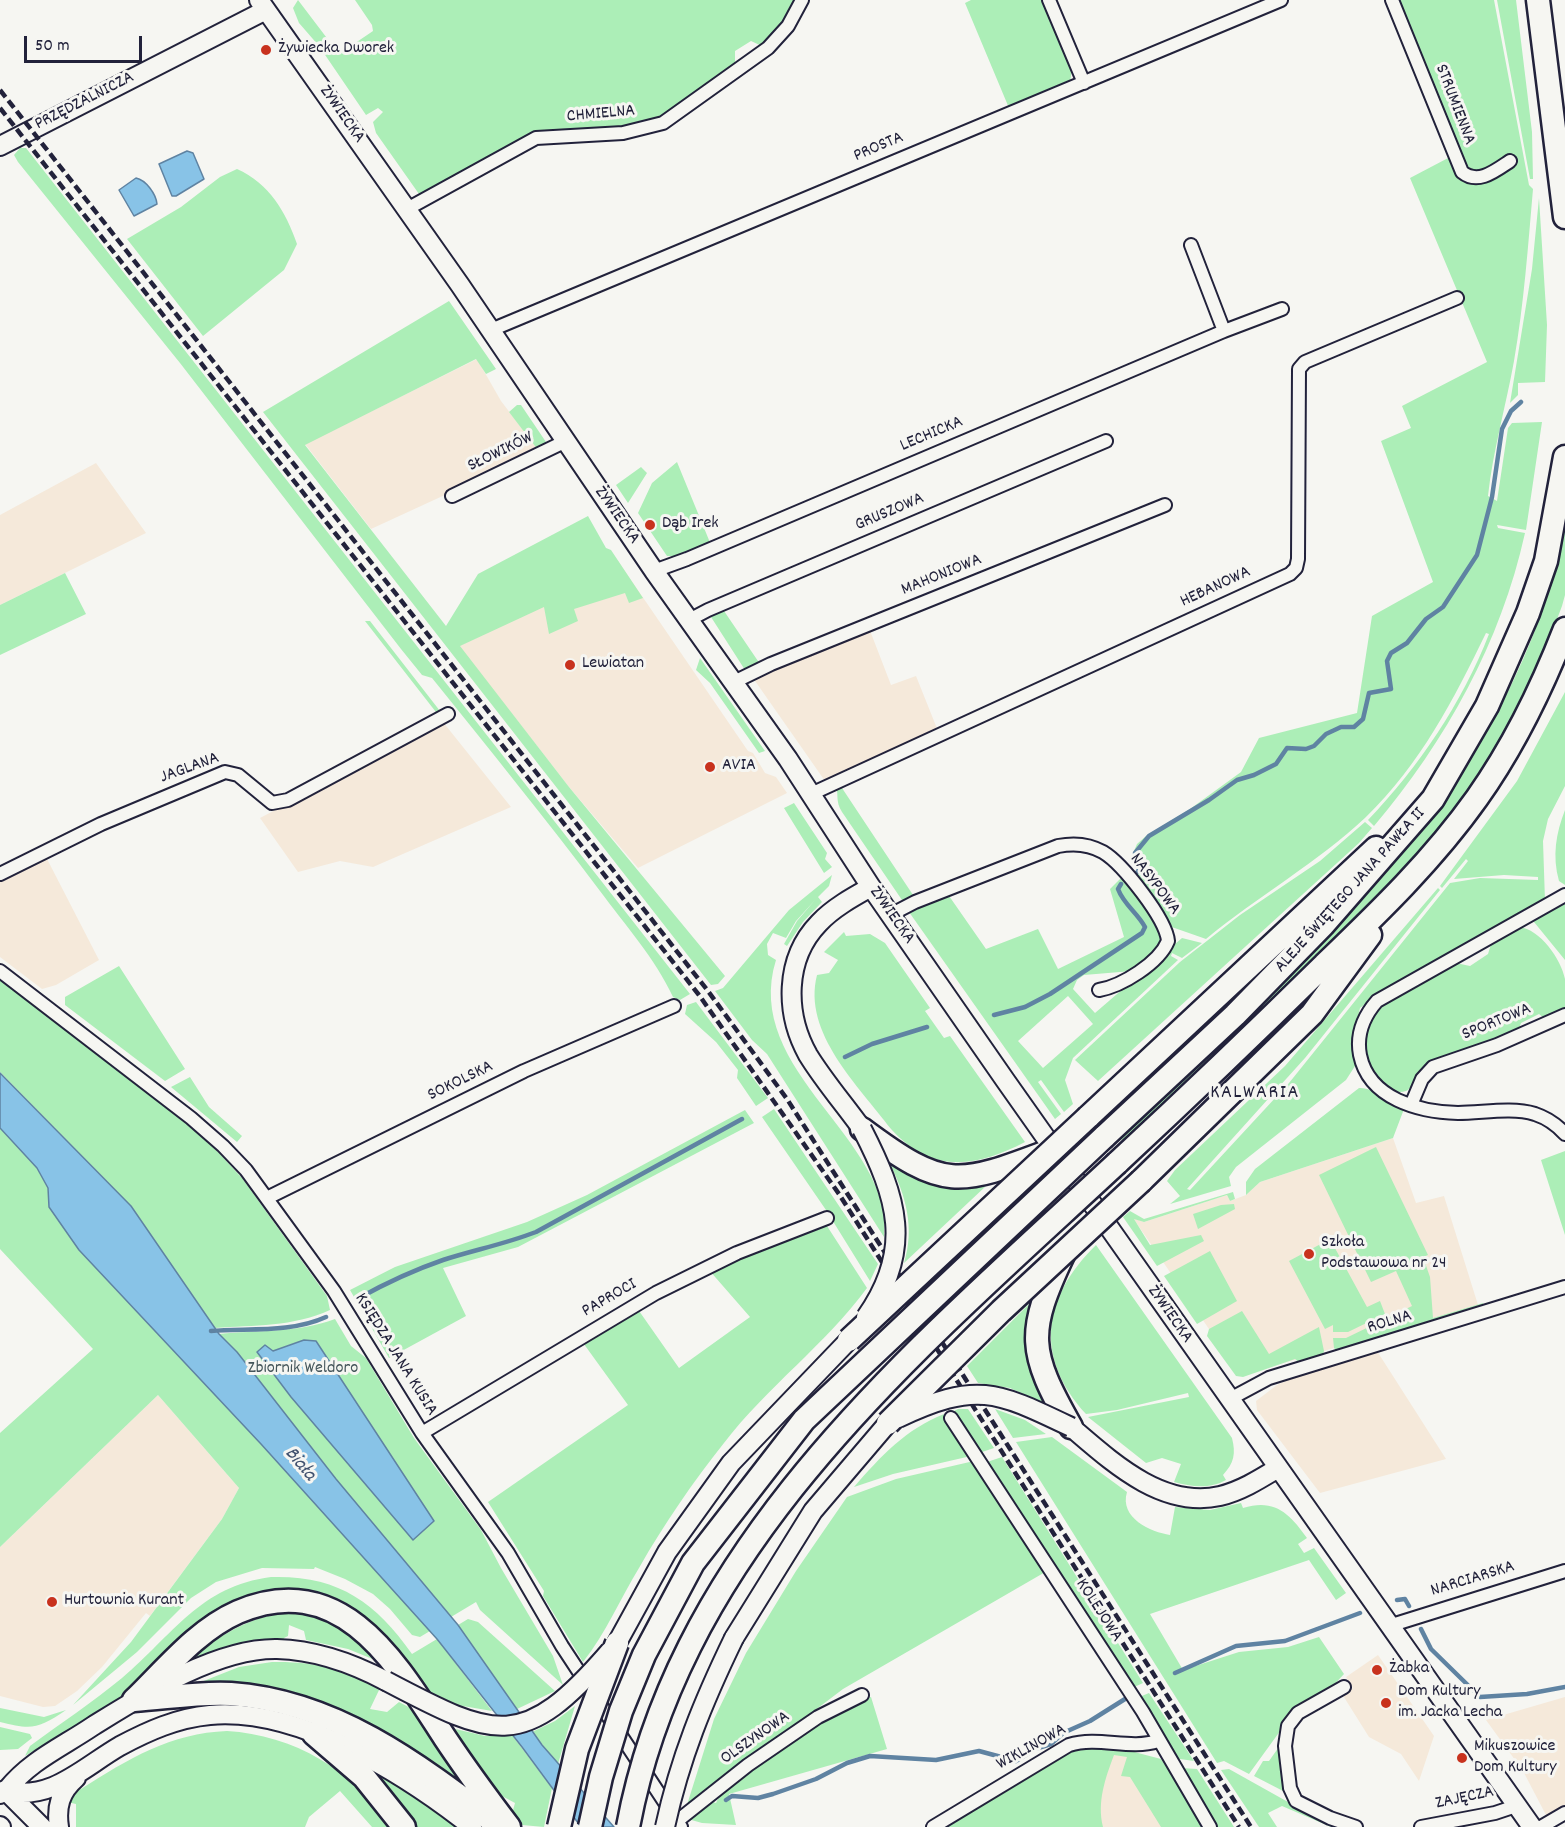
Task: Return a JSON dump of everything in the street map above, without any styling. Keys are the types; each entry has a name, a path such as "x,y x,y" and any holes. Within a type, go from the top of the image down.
{"highway":[{"path":"1538,0 1565,217"},
{"name":"ALEJE ŚWIĘTEGO JANA PAWŁA II","path":"590,1827 601,1777 621,1711 644,1655 693,1563 804,1420 1251,999 1323,925 1433,799 1482,716 1516,644 1545,561 1565,457"},
{"name":"ALEJE ŚWIĘTEGO JANA PAWŁA II","path":"628,1827 639,1776 652,1737 690,1645 717,1597 783,1499 829,1441 877,1390 1233,1054 1410,881 1478,797 1505,754 1533,704 1565,628"},
{"path":"849,1340 1394,831 1416,821"},
{"path":"888,1423 1065,1249 1141,1180 1312,1014 1410,881"},
{"path":"862,1129 920,1169 938,1175 962,1178 981,1176 1052,1150"},
{"path":"1065,1249 1041,1302 1036,1352 1045,1380 1071,1427"},
{"path":"135,1700 195,1641 238,1612 262,1604 284,1602 322,1608 361,1627 394,1660 509,1827"},
{"path":"559,1827 577,1749 617,1642"},
{"path":"135,1700 228,1694 262,1697 313,1711 350,1727 408,1759 444,1782 501,1827"},
{"path":"314,1734 364,1777 404,1827"}],"main road":[{"name":"ŻYWIECKA","path":"263,5 491,330 654,571 734,682 890,915 1228,1400 1392,1625 1532,1827"},
{"name":"PRZĘDZALNICZA","path":"0,146 263,5"},
{"path":"2,1790 34,1761 163,1684 207,1665 249,1652 274,1649 312,1653 338,1659 462,1720 486,1725 509,1726 542,1715 560,1704 580,1686 617,1642 667,1552 731,1463 849,1340 884,1286 892,1267 897,1233 889,1189 862,1129 818,1071 794,1022 790,992 800,954 819,923 839,906 871,887"},
{"path":"674,1825 683,1754 699,1710 734,1638 813,1511 888,1423 948,1397 986,1394 1016,1401 1071,1427 1127,1471 1167,1493 1190,1498 1222,1496 1278,1468"},
{"path":"2,1790 20,1794 41,1792 93,1764 117,1748 164,1725 209,1715 266,1718 314,1734 374,1760 472,1827"},
{"path":"59,1827 58,1808 61,1795 67,1786 93,1764"},
{"path":"2,1790 42,1827"}],"street":[{"name":"CHMIELNA","path":"407,209 536,138 623,133 663,123 768,48 788,26 802,0"},
{"path":"1049,0 1084,83"},
{"name":"PROSTA","path":"491,330 1281,0"},
{"name":"STRUMIENNA","path":"1392,0 1462,171 1473,177 1481,177 1510,161"},
{"path":"1191,245 1224,331"},
{"name":"HEBANOWA","path":"811,794 1290,574 1296,568 1298,560 1299,369 1305,363 1457,298"},
{"name":"LECHICKA","path":"654,571 1224,331 1282,309"},
{"name":"SŁOWIKÓW","path":"452,496 566,441"},
{"name":"GRUSZOWA","path":"689,620 1106,441"},
{"name":"MAHONIOWA","path":"734,682 771,664 1165,506"},
{"name":"JAGLANA","path":"0,874 101,824 225,772 238,775 272,803 288,800 448,714"},
{"name":"NASYPOWA","path":"890,915 915,902 1058,846 1070,844 1095,848 1105,853 1140,891 1164,926 1168,941 1159,954 1131,978 1099,990"},
{"path":"1565,895 1386,996 1371,1008 1358,1037 1361,1062 1366,1075 1390,1097 1411,1105 1456,1113 1529,1113 1554,1123 1565,1134"},
{"name":"KSIĘDZA JANA KUSIA","path":"0,971 223,1146 267,1198 334,1291 422,1433 503,1545 562,1646 674,1825"},
{"name":"SOKOLSKA","path":"267,1198 524,1071 674,1006"},
{"name":"SPORTOWA","path":"1411,1105 1427,1072 1441,1063 1497,1045 1565,1015"},
{"name":"PAPROCI","path":"422,1433 657,1293 737,1253 827,1218"},
{"name":"ROLNA","path":"1228,1400 1269,1378 1565,1287"},
{"name":"KOLEJOWA","path":"951,1418 1143,1712 1210,1827"},
{"name":"NARCIARSKA","path":"1392,1625 1565,1570"},
{"path":"1344,1687 1305,1708 1292,1720 1286,1734 1286,1755 1290,1788 1296,1801 1330,1818 1356,1827"},
{"name":"OLSZYNOWA","path":"674,1825 748,1765 818,1717 862,1695"},
{"name":"WIKLINOWA","path":"933,1827 1069,1745 1088,1741 1138,1744 1158,1741"},
{"name":"ZAJĘCZA","path":"1421,1827 1495,1813 1516,1806"},
{"path":"1541,1827 1565,1813"}],"shaded area":[{"path":"477,359 501,401 543,456 447,494 371,529 305,444"},
{"path":"96,463 146,533 0,605 0,515"},
{"path":"618,561 748,751 753,753 765,773 776,777 787,793 638,868 569,787 459,646 544,606"},
{"path":"869,628 891,685 916,676 938,731 825,781 753,678"},
{"path":"443,722 511,807 373,867 340,861 298,872 260,818"},
{"path":"45,855 99,960 56,985 42,989 0,957 0,878"},
{"name":"Szkoła Podstawowa nr 24","path":"1393,1138 1416,1203 1444,1196 1478,1305 1260,1370 1235,1367 1133,1218 1144,1222 1227,1195 1230,1201 1246,1195 1260,1182"},
{"path":"1377,1351 1446,1459 1320,1493 1257,1410 1256,1401 1277,1385 1301,1374"},
{"path":"158,1395 239,1488 222,1519 150,1616 146,1613 102,1667 77,1691 55,1706 43,1707 0,1696 0,1547"},
{"path":"1378,1655 1434,1736 1419,1781 1401,1754 1369,1737 1342,1694 1353,1688 1346,1677"},
{"path":"1565,1697 1565,1809 1546,1815 1523,1771 1486,1720"},
{"path":"1098,1749 1162,1764 1203,1827 946,1827"}],"green space":[{"path":"298,0 339,54 373,31 372,25 355,0 798,0 786,24 764,47 751,41 735,51 735,68 662,119 640,127 549,134 424,194 419,194 376,133 373,122 383,112 378,108 366,115 319,46 299,23 293,8"},
{"path":"971,0 1044,0 1072,68 1070,83 1009,108 965,3"},
{"path":"1396,0 1494,0 1529,185 1533,189 1517,340 1488,496 1497,501 1508,428 1512,423 1542,422 1526,530 1497,525 1498,528 1525,533 1515,573 1501,613 1468,688 1425,760 1400,793 1374,826 1368,820 1405,778 1438,733 1466,685 1489,634 1486,633 1434,730 1403,776 1385,797 1347,834 1206,939 1166,925 1133,872 1144,876 1147,871 1146,866 1131,858 1137,844 1241,772 1259,738 1357,713 1372,616 1433,582 1381,441 1411,428 1402,406 1487,362 1410,178 1450,157 1466,179 1493,168 1474,174 1465,169"},
{"path":"1497,0 1516,0 1532,132 1533,179 1530,179"},
{"path":"20,148 26,148 690,994 680,1000 673,997 658,969 639,942 538,811 432,678 422,675 401,649 180,363 18,162 14,155"},
{"path":"237,169 258,182 275,200 297,244 284,270 203,336 127,239 181,207 220,177"},
{"path":"1539,198 1547,325 1545,382 1518,383 1518,395 1510,403 1532,269"},
{"path":"449,301 496,369 486,374 476,359 305,445 446,626 478,574 588,516 606,548 611,550 643,598 629,603 625,593 574,609 578,621 549,634 544,607 460,646 569,787 725,976 718,984 711,985 263,412"},
{"path":"517,405 521,405 546,442 538,450 509,412"},
{"path":"677,462 711,545 681,556 667,556 638,513 652,483"},
{"path":"641,467 647,473 628,503 616,485"},
{"path":"1565,520 1565,595 1562,606 1535,673 1514,716 1491,758 1459,806 1416,858 1345,931 1125,1142 1122,1141 1121,1138 1261,1006 1330,936 1395,862 1453,784 1503,702 1541,614"},
{"path":"65,573 86,614 0,655 0,605"},
{"path":"722,608 760,664 745,670 711,617"},
{"path":"365,621 370,621 440,711 439,716"},
{"path":"700,658 765,751 759,753 710,683 696,670"},
{"path":"1565,692 1565,786 1548,819 1543,841 1545,901 1435,967 1379,993 1360,1008 1352,1043 1355,1066 1346,1080 1236,1167 1229,1177 1231,1186 1170,1204 1180,1196 1167,1181 1175,1170 1285,1066 1438,888 1440,890 1305,1058 1187,1189 1190,1190 1289,1083 1450,883 1480,878 1538,880 1538,877 1504,875 1454,879 1468,861 1466,859 1442,888 1440,886 1517,781"},
{"path":"840,785 915,898 904,903 842,812 836,787"},
{"path":"794,803 827,853 825,859 832,867 824,873 784,808"},
{"path":"1565,810 1565,885 1559,881 1555,854 1559,827"},
{"path":"1365,822 1372,828 1359,843 1098,1081 1075,1060 1180,962 1240,915 1320,861"},
{"path":"832,875 829,886 818,897 822,902 803,922 787,946 784,944 797,921 815,900 796,921 786,938 773,933 767,944 768,955 776,960 771,1000 780,1037 798,1071 867,1168 881,1202 884,1237 767,1054 752,1040 715,991 723,988 789,910"},
{"path":"1123,876 1160,925 1164,939 1162,946 1132,971 1084,975 1077,980 1073,989 1095,1013 1182,938 1202,943 1182,958 1172,953 1171,956 1178,960 1073,1058 1065,1080 1073,1104 1064,1112 1041,1080 1038,1082 1061,1114 1055,1119 909,912 947,893 986,949 1038,929 1058,969 1124,937 1110,889","holes":["1068,996 1093,1024 1043,1068 1018,1041"]},
{"path":"1565,898 1565,960 1534,922 1535,917"},
{"path":"1519,927 1527,929 1542,939 1554,954 1565,979 1565,1008 1544,1018 1539,1014 1521,1023 1518,1031 1495,1042 1433,1061 1406,1091 1394,1091 1384,1085 1374,1073 1366,1054 1365,1037 1371,1022 1381,1009 1410,987 1456,963 1470,966 1488,954 1492,941"},
{"path":"844,932 846,936 870,934 885,943 930,1008 925,1011 944,1038 950,1036 1025,1142 989,1157 955,1162 938,1160 922,1154 906,1144 891,1129 836,1058 825,1038 818,1017 815,997 817,975 829,973 838,960 824,952"},
{"path":"119,966 185,1069 165,1081 65,1005 65,997"},
{"path":"0,980 187,1124 218,1152 242,1178 327,1296 330,1310 302,1320 215,1328 131,1206 0,1072"},
{"path":"696,1002 768,1098 756,1106 737,1078 738,1070 716,1042 685,1014 687,1005"},
{"path":"190,1077 209,1107 242,1136 237,1142 171,1087"},
{"path":"1359,1088 1371,1090 1404,1109 1393,1138 1260,1182 1246,1195 1246,1182 1255,1169"},
{"path":"774,1109 878,1264 870,1281 826,1210 762,1117"},
{"path":"745,1110 754,1123 518,1247 443,1268 466,1316 389,1358 350,1290 395,1267 527,1222 587,1195"},
{"path":"0,1128 37,1168 48,1188 49,1207 79,1250 261,1444 430,1631 420,1637 412,1635 390,1609 373,1594 315,1567 314,1569 262,1568 216,1582 191,1598 137,1652 73,1705 131,1642 222,1519 239,1488 158,1395 0,1547 0,1433 93,1349 0,1249"},
{"path":"1376,1147 1428,1255 1423,1257 1430,1277 1433,1318 1483,1303 1484,1308 1338,1352 1334,1348 1333,1338 1346,1338 1412,1306 1396,1271 1371,1282 1319,1175"},
{"path":"1565,1151 1565,1235 1541,1160"},
{"path":"890,1164 947,1187 986,1186 904,1263 909,1225 904,1200"},
{"path":"1233,1192 1235,1199 1230,1201 1227,1195 1144,1222 1134,1219 1150,1245 1201,1235 1204,1241 1157,1266 1123,1217 1130,1211 1144,1219"},
{"path":"1234,1204 1235,1209 1198,1229 1193,1214 1221,1205"},
{"path":"824,1225 827,1226 867,1288 851,1309 759,1403 712,1458 658,1535 606,1628 583,1662 543,1596 544,1591 488,1502 628,1405 581,1340 637,1308 679,1368 750,1317 709,1270"},
{"path":"1330,1239 1367,1307 1380,1301 1385,1314 1348,1332 1333,1332 1333,1325 1325,1329 1289,1261"},
{"path":"1096,1245 1232,1438 1234,1454 1230,1466 1223,1475 1226,1480 1214,1485 1201,1486 1174,1482 1181,1464 1162,1458 1146,1463 1088,1417 1189,1397 1188,1393 1117,1410 1086,1414 1069,1393 1058,1371 1052,1349 1051,1328 1055,1307 1064,1286 1078,1265"},
{"path":"1210,1251 1237,1301 1197,1324 1164,1276"},
{"path":"1029,1304 1025,1331 1027,1357 1035,1382 1049,1406 1010,1388 978,1383 967,1366"},
{"path":"1242,1311 1269,1354 1319,1327 1324,1351 1322,1357 1300,1363 1295,1359 1243,1377 1236,1376 1207,1336 1209,1329"},
{"path":"335,1319 351,1346 366,1358 414,1438 481,1530 553,1656 563,1685 480,1610 476,1602 451,1617 336,1479 237,1352 219,1334 292,1329"},
{"path":"958,1409 968,1409 994,1448 979,1453 952,1412"},
{"path":"995,1409 1025,1420 1046,1434 1013,1438"},
{"path":"944,1414 971,1456 893,1474 854,1487 884,1454 906,1436 930,1420"},
{"path":"1052,1437 1127,1492 1126,1501 1132,1516 1154,1531 1170,1535 1175,1507 1210,1510 1241,1503 1243,1508 1264,1505 1281,1510 1307,1538 1298,1544 1304,1553 1314,1548 1346,1593 1336,1600 1309,1560 1150,1614 1183,1670 1239,1652 1288,1647 1319,1637 1344,1674 1332,1687 1296,1709 1249,1774 1224,1761 1217,1763 1016,1442"},
{"path":"1002,1457 1143,1683 1132,1688 984,1463"},
{"path":"974,1461 1047,1571 843,1689 686,1808 714,1719 746,1653 796,1571 847,1497 896,1479"},
{"path":"271,1577 316,1581 352,1595 384,1619 412,1654 437,1639 492,1711 457,1705 422,1688 391,1644 370,1624 282,1595 146,1677 111,1704 25,1756 30,1746 122,1678 206,1602 246,1582"},
{"path":"284,1613 315,1616 338,1625 380,1662 348,1649 306,1640 304,1631 289,1625 288,1636 284,1638 283,1643 179,1668 203,1649 241,1626 254,1620"},
{"path":"468,1619 478,1622 555,1691 517,1709 458,1625"},
{"path":"272,1662 301,1663 341,1671 380,1688 370,1709 387,1712 399,1702 422,1714 468,1790 409,1750 191,1686 239,1667"},
{"path":"1149,1693 1194,1761 1173,1758 1137,1698"},
{"path":"871,1697 887,1749 729,1794 736,1825 702,1823 688,1819 707,1800 716,1803 725,1790 741,1775 786,1742 835,1713"},
{"path":"575,1706 558,1764 532,1732 555,1721"},
{"path":"0,1708 44,1717 66,1710 48,1721 28,1727 0,1722"},
{"path":"0,1727 30,1734 32,1738 18,1749 0,1750"},
{"path":"447,1727 485,1736 512,1735 552,1788 544,1827 522,1825 512,1814 515,1803 502,1796 499,1801"},
{"path":"227,1731 275,1740 320,1759 359,1789 389,1827 372,1827 340,1791 309,1817 305,1827 76,1827 76,1804 67,1802 73,1790 81,1789 133,1758 169,1742"},
{"path":"1281,1744 1285,1792 1254,1776 1263,1761 1269,1761"},
{"path":"1082,1747 1119,1748 1161,1759 1206,1827 1161,1827 1130,1777 1121,1776 1127,1757 1114,1755 1101,1800 1103,1827 941,1827 1053,1759"},
{"path":"1181,1768 1197,1769 1234,1827 1215,1827"},
{"path":"372,1769 459,1827 412,1827"},
{"path":"1229,1769 1288,1802 1344,1827 1331,1827 1282,1806 1268,1813 1277,1827 1259,1827 1221,1770"}],"water":[{"path":"187,151 193,153 204,179 176,196 172,196 159,164"},
{"path":"136,178 150,188 157,204 134,216 119,190"},
{"name":"Biała","path":"0,1073 131,1206 219,1334 237,1352 336,1479 458,1625 542,1745 614,1827 581,1827 522,1747 437,1639 261,1444 79,1250 49,1207 48,1188 37,1168 0,1128"},
{"name":"Zbiornik Weldoro","path":"304,1340 316,1341 434,1521 413,1540 291,1397 257,1352 265,1345 273,1351"}],"waterway":[{"path":"1133,875 1139,871 1135,853 1149,836 1209,800 1237,780 1254,775 1276,764 1287,748 1306,749 1314,746 1326,734 1341,727 1354,727 1363,719 1369,693 1391,689 1387,661 1391,653 1407,643 1426,619 1443,607 1477,555 1492,497 1502,429 1511,411 1521,402"},
{"path":"994,1015 1025,1007 1050,994 1142,933 1145,927 1121,895 1118,889 1121,884"},
{"path":"845,1057 872,1044 927,1027"},
{"path":"359,1298 432,1264 536,1232 742,1119"},
{"path":"211,1331 284,1328 326,1317"},
{"path":"1397,1600 1405,1599 1409,1606"},
{"path":"1175,1673 1236,1646 1285,1641 1360,1613"},
{"path":"1421,1629 1431,1649 1480,1697 1527,1694 1565,1687"},
{"path":"726,1800 732,1796 758,1798 773,1794 816,1779 847,1763 870,1756 936,1760 979,1751 1016,1761 1035,1749 1051,1744 1063,1733 1090,1721 1125,1699"}],"railway":[{"path":"0,90 708,991 787,1099 1251,1827"},
{"path":"0,108 699,995 839,1194 1239,1827"}],"place":[{"name":"Żywiecka Dworek","path":"266,50"},
{"name":"Dąb Irek","path":"650,525"},
{"name":"Lewiatan","path":"570,665"},
{"name":"AVIA","path":"710,767"},
{"name":"Szkoła Podstawowa nr 24","path":"1309,1254"},
{"name":"Hurtownia Kurant","path":"52,1602"},
{"name":"Żabka","path":"1377,1670"},
{"name":"Dom Kultury im. Jacka Lecha","path":"1386,1703"},
{"name":"Mikuszowice Dom Kultury","path":"1462,1758"}],"district":[{"name":"KALWARIA","path":"1255,1094"}]}
